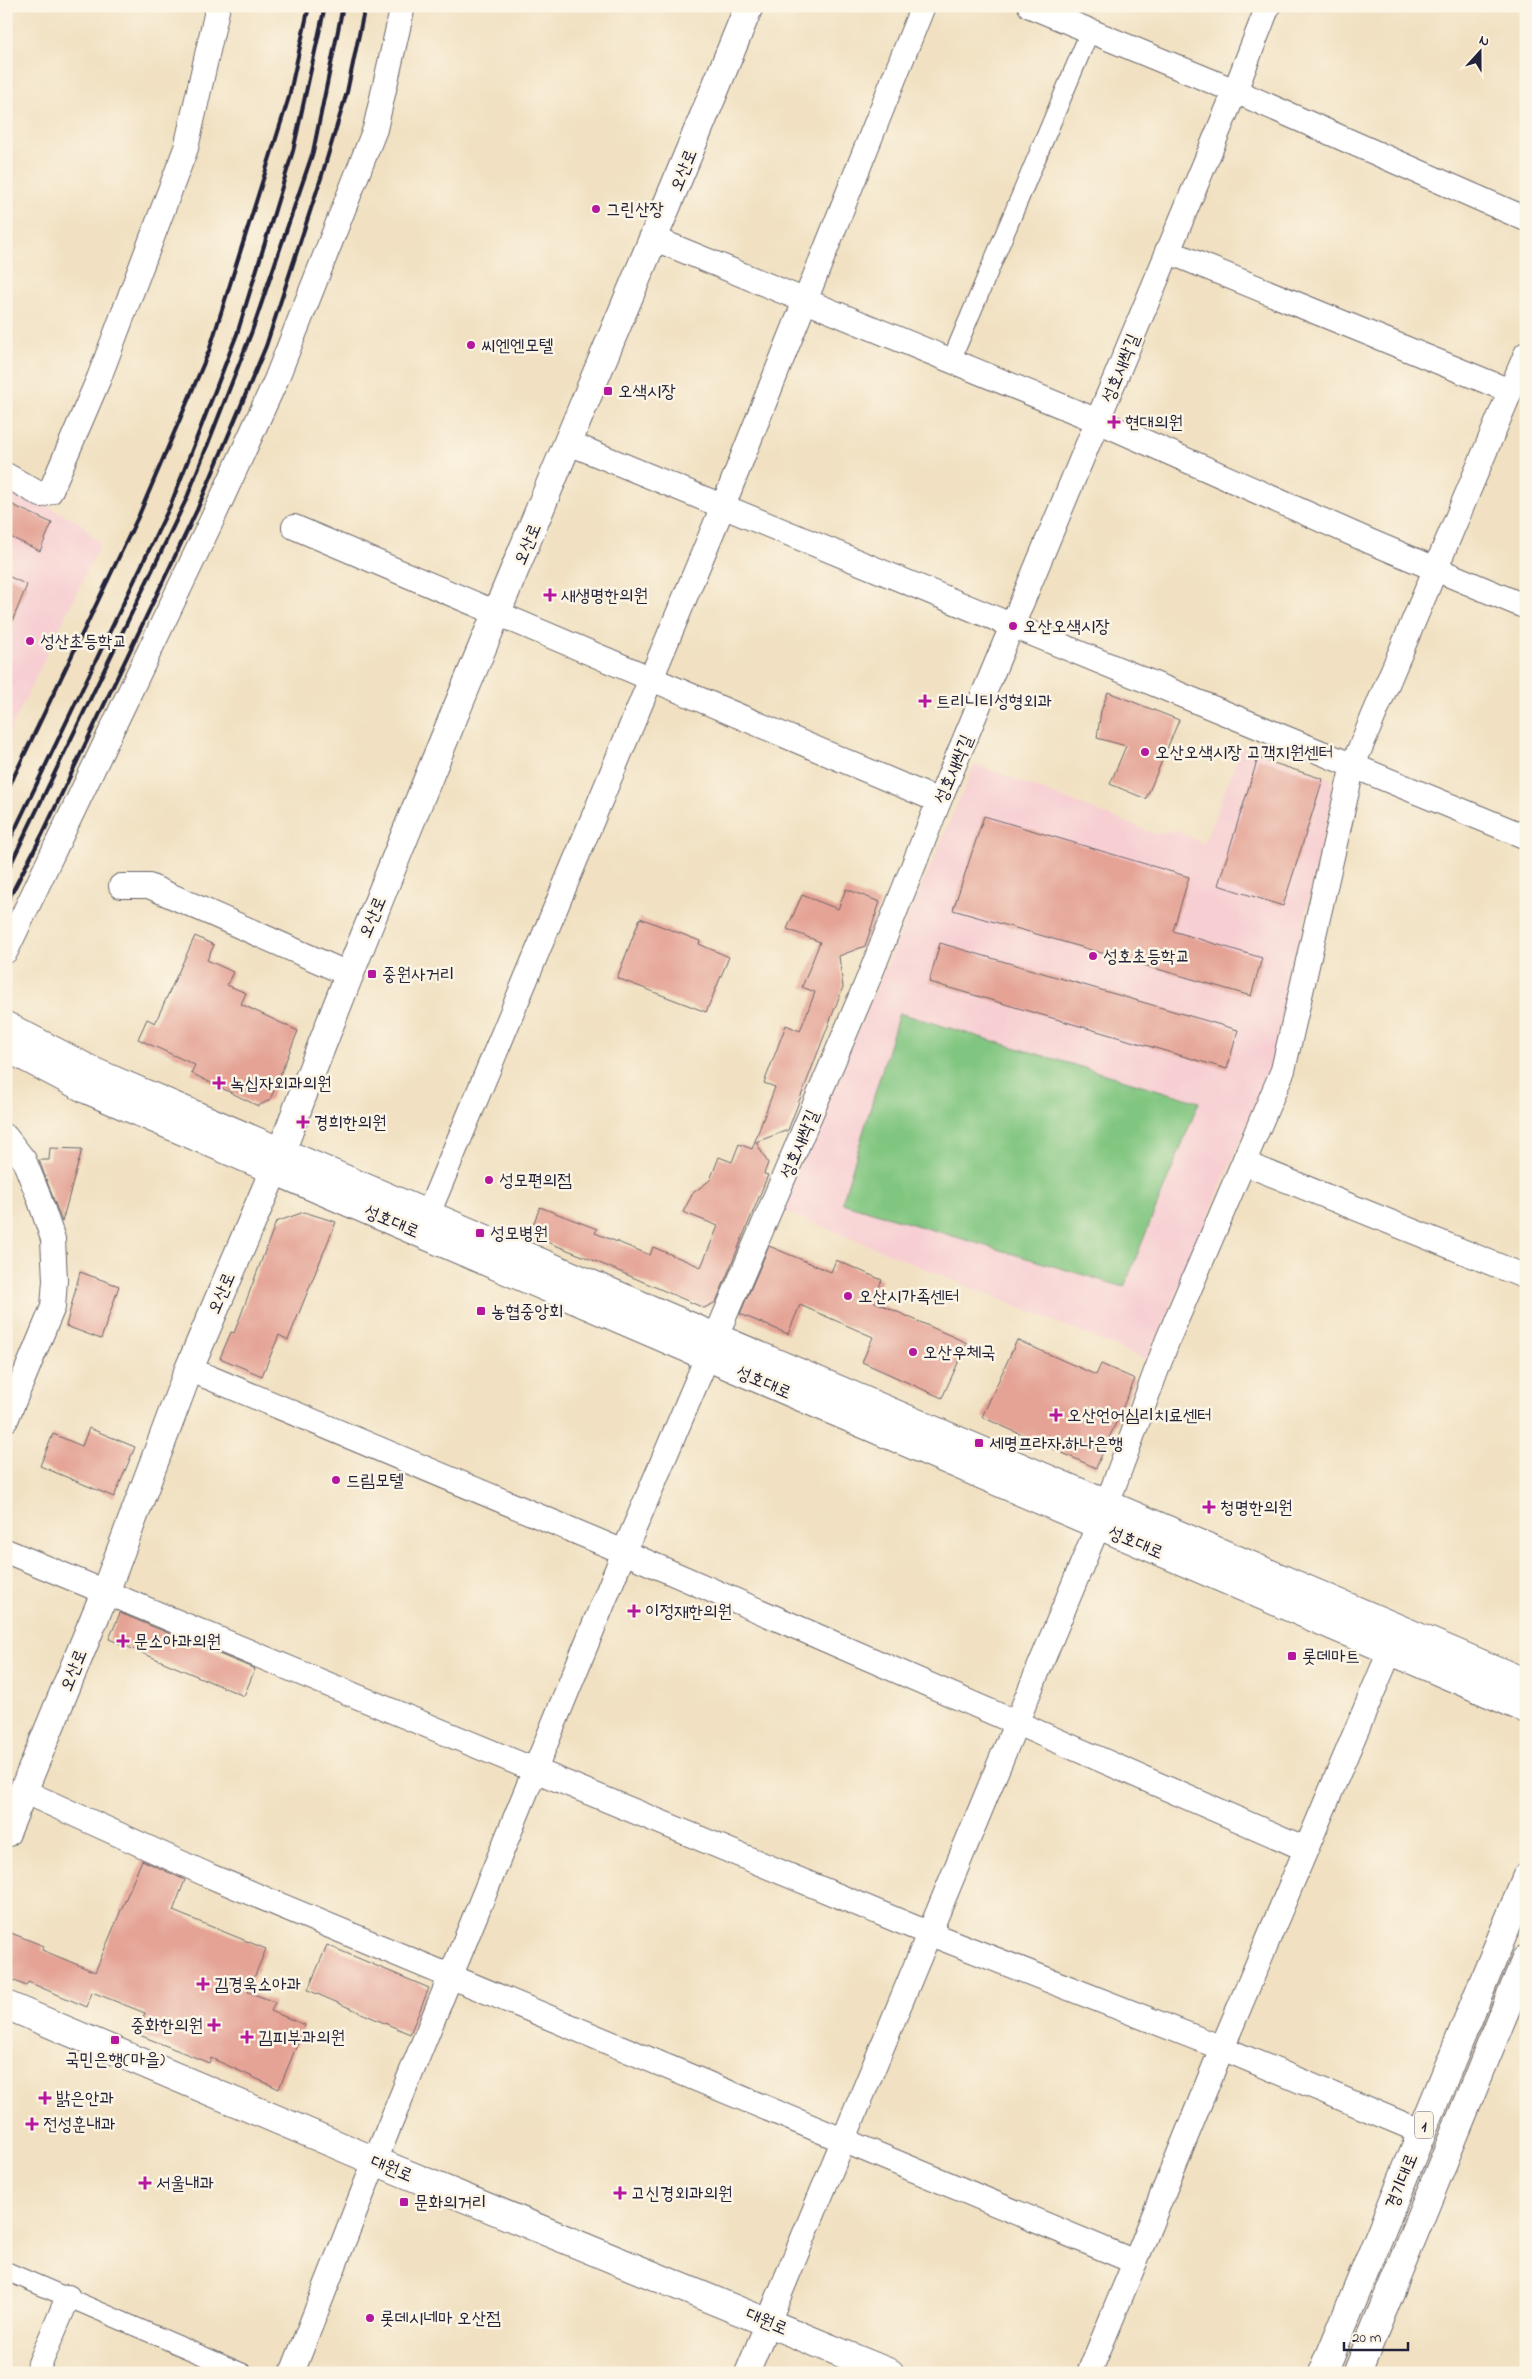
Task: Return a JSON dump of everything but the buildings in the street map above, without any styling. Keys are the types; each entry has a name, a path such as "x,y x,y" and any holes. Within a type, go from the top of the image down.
{"main road":[{"name":"오산로","path":"6,1833 106,1590 189,1369 278,1161 348,974 655,239 749,6"},
{"name":"성호대로","path":"6,1026 94,1072 278,1161 1102,1514 1526,1683"},
{"name":"성호대로","path":"6,1047 88,1090 278,1161 428,1214 712,1347"},
{"name":"성호대로","path":"1102,1514 1390,1651 1526,1709"},
{"name":"경기대로","path":"1323,2373 1526,1878"},
{"name":"경기대로","path":"1357,2373 1526,1959"},
{"name":"대원로","path":"6,2005 375,2161 768,2321 890,2373"}],"street":[{"path":"6,475 41,495 50,492 99,378 186,148 218,6"},
{"path":"6,951 211,522 276,380 375,130 403,6"},
{"path":"428,1214 723,506 923,6"},
{"path":"1030,6 1235,91 1526,219"},
{"name":"성호새싹길","path":"292,2373 375,2161 624,1552 870,975 939,802 1235,91 1268,6"},
{"path":"952,361 1090,31"},
{"path":"655,239 1098,421 1526,607"},
{"path":"1168,252 1510,391"},
{"path":"748,2373 842,2140 1102,1514 1168,1339 1283,1070 1353,765 1526,354"},
{"path":"569,443 1526,837"},
{"path":"294,527 652,678 939,802"},
{"path":"121,886 149,886 348,974"},
{"path":"6,1137 24,1160 53,1239 55,1280 53,1307 6,1420"},
{"path":"1244,1163 1526,1277"},
{"path":"189,1369 624,1552 1306,1849"},
{"path":"6,1550 928,1933 1222,2048 1422,2132"},
{"path":"1089,2373 1222,2048 1390,1651"},
{"path":"23,1791 210,1876 450,1978 1135,2262"},
{"path":"6,2271 243,2373"},
{"path":"36,2373 68,2297"}],"shaded area":[{"name":"성산초등학교","path":"6,485 79,522 100,544 6,739"},
{"name":"성호초등학교","path":"1242,747 1331,779 1333,792 1270,1069 1148,1360 780,1209 975,764 1156,834 1176,830 1204,844"}],"green space":[{"path":"899,1013 1199,1102 1124,1287 842,1203"}],"railway":[{"path":"6,793 139,515 209,351 289,97 309,6"},
{"path":"6,848 171,504 237,334 293,151 325,6"},
{"path":"6,874 186,500 252,331 313,152 343,6"},
{"path":"6,904 42,835 197,510 266,346 347,92 365,6"}],"place":[{"name":"그린산장","path":"596,209"},
{"name":"씨엔엔모텔","path":"471,345"},
{"name":"오색시장","path":"608,391"},
{"name":"현대의원","path":"1114,422"},
{"name":"새생명한의원","path":"550,595"},
{"name":"오산오색시장","path":"1013,626"},
{"name":"성산초등학교","path":"30,641"},
{"name":"트리니티성형외과","path":"925,701"},
{"name":"오산오색시장 고객지원센터","path":"1145,752"},
{"name":"성호초등학교","path":"1093,956"},
{"name":"중원사거리","path":"372,974"},
{"name":"녹십자외과의원","path":"219,1083"},
{"name":"경희한의원","path":"303,1122"},
{"name":"성모편의점","path":"489,1180"},
{"name":"성모병원","path":"480,1233"},
{"name":"오산시가족센터","path":"848,1296"},
{"name":"농협중앙회","path":"481,1311"},
{"name":"오산우체국","path":"913,1352"},
{"name":"오산언어심리치료센터","path":"1056,1415"},
{"name":"세명프라자.하나은행","path":"979,1443"},
{"name":"드림모텔","path":"336,1480"},
{"name":"청명한의원","path":"1209,1507"},
{"name":"이정재한의원","path":"634,1611"},
{"name":"문소아과의원","path":"123,1641"},
{"name":"롯데마트","path":"1292,1656"},
{"name":"김경욱소아과","path":"203,1984"},
{"name":"중화한의원","path":"214,2025"},
{"name":"김피부과의원","path":"247,2037"},
{"name":"국민은행(마을)","path":"115,2040"},
{"name":"밝은안과","path":"45,2098"},
{"name":"전성훈내과","path":"32,2124"},
{"name":"서울내과","path":"145,2183"},
{"name":"고신경외과의원","path":"620,2193"},
{"name":"문화의거리","path":"404,2202"},
{"name":"롯데시네마 오산점","path":"370,2318"}]}
